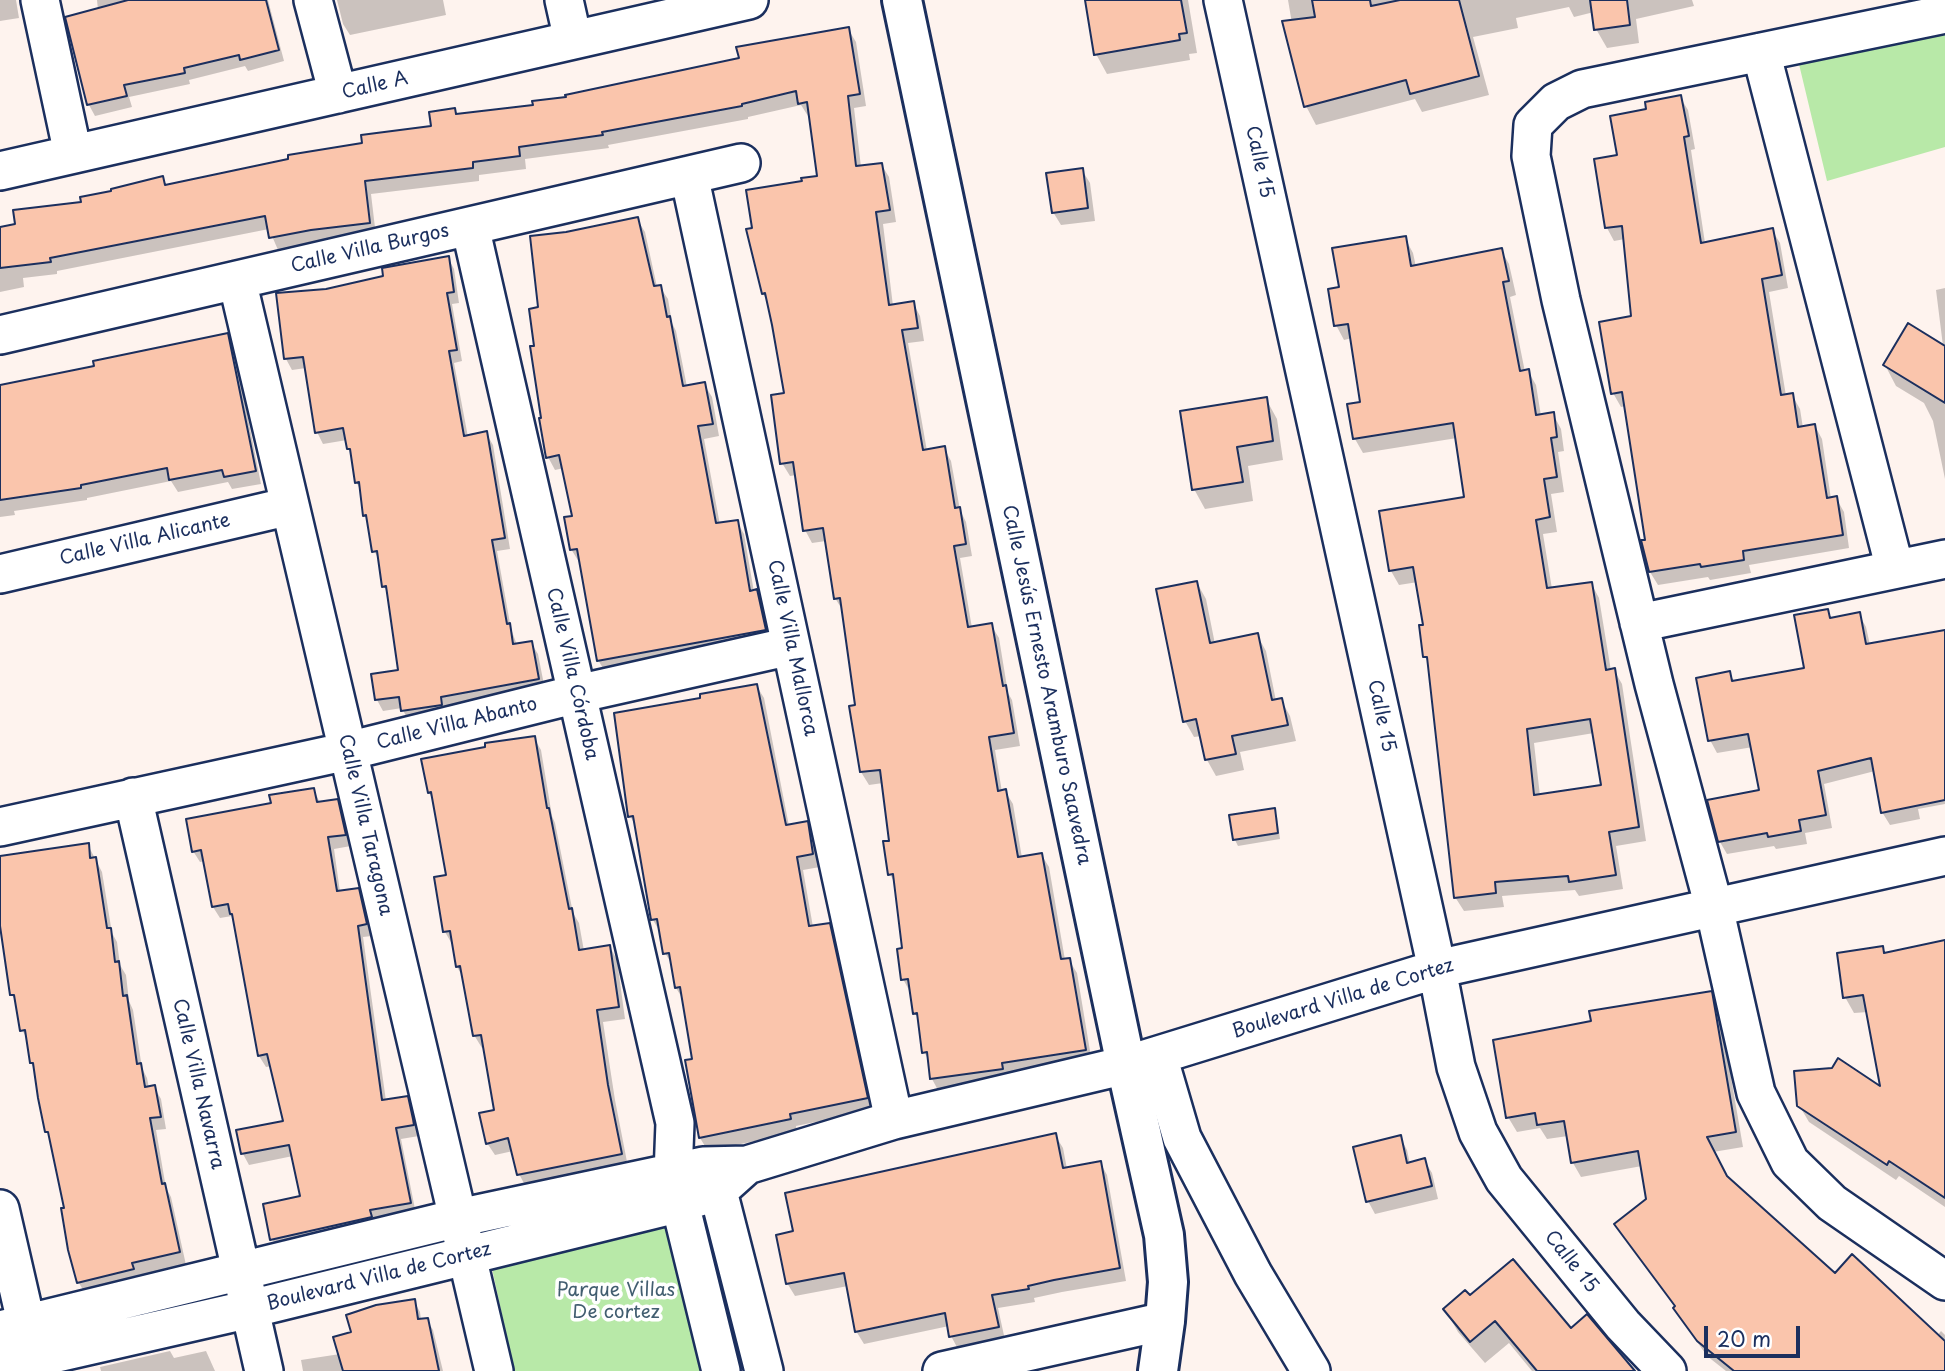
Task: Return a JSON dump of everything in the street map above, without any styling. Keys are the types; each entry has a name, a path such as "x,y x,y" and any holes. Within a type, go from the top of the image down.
{"street":[{"path":"40,0 73,154"},
{"path":"313,0 338,94"},
{"path":"564,0 573,40"},
{"name":"Calle A","path":"0,171 749,0"},
{"name":"Calle Jesús Ernesto Aramburo Saavedra","path":"902,0 1142,1060 1168,1282 1158,1371"},
{"name":"Calle 15","path":"1223,0 1437,969 1456,1067 1478,1132 1504,1179 1623,1325 1667,1371"},
{"path":"1945,14 1874,13 1761,52 1582,89 1556,102 1533,125 1531,156 1561,300 1639,623 1714,907 1756,1093 1790,1161 1832,1203 1945,1281"},
{"path":"1761,52 1895,569"},
{"name":"Calle Villa Burgos","path":"0,335 741,163"},
{"name":"Calle Villa Mallorca","path":"689,176 894,1120"},
{"name":"Calle Villa Córdoba","path":"470,226 675,1123 694,1184"},
{"name":"Calle Villa Taragona","path":"237,280 494,1371"},
{"name":"Calle Villa Alicante","path":"0,574 290,506"},
{"path":"1639,623 1945,558"},
{"name":"Calle Villa Abanto","path":"0,827 348,751 577,694 791,646"},
{"name":"Calle Villa Navarra","path":"132,797 264,1371"},
{"name":"Boulevard Villa de Cortez","path":"24,1365 467,1256 894,1120 1142,1060 1437,969 1945,856"},
{"path":"1142,1060 1253,1274 1311,1371"},
{"path":"694,1184 721,1371"},
{"path":"694,1184 764,1371"},
{"name":"Boulevard Villa de Cortez","path":"13,1327 458,1218 694,1184"},
{"path":"0,1209 13,1327 24,1365"},
{"path":"942,1371 1165,1321"}],"green space":[{"path":"1945,29 1945,147 1827,181 1798,60"},
{"name":"Parque Villas De cortez","path":"669,1220 702,1371 514,1371 490,1259"}],"building":[{"path":"128,0 266,0 279,50 240,60 239,55 184,68 185,73 124,85 127,96 87,105 65,17"},
{"path":"1085,0 1181,0 1187,33 1179,34 1180,40 1094,55"},
{"path":"1312,0 1370,0 1371,6 1400,0 1459,0 1479,76 1410,94 1406,80 1304,107 1282,21 1315,17"},
{"path":"1590,0 1627,0 1630,25 1594,30"},
{"path":"849,27 860,94 848,96 856,166 882,163 890,210 876,212 889,305 914,301 918,328 902,330 923,450 945,446 955,508 960,507 966,544 954,546 968,627 992,623 1003,686 1006,685 1014,733 989,737 998,791 1006,789 1018,857 1042,853 1061,959 1070,958 1086,1050 1002,1063 1003,1069 930,1079 927,1052 922,1053 917,1013 913,1014 908,979 901,980 897,949 902,948 893,874 888,875 883,841 889,841 880,770 860,772 849,706 855,705 840,598 834,599 823,528 803,531 793,462 780,464 771,395 784,393 765,293 762,294 746,229 752,228 746,190 817,176 807,102 798,104 796,91 742,106 602,132 603,135 519,147 520,156 473,162 473,168 365,181 370,223 269,238 265,216 50,258 51,262 0,268 0,227 15,224 13,210 81,202 80,197 163,176 165,185 288,159 288,155 362,143 361,135 431,126 429,112 455,108 456,114 533,105 532,101 566,97 565,95 739,58 736,47"},
{"path":"1681,95 1689,136 1684,137 1701,243 1773,228 1782,275 1762,279 1781,395 1793,393 1798,427 1815,424 1827,498 1837,496 1843,535 1743,551 1744,560 1649,572 1641,540 1645,540 1622,392 1611,394 1599,322 1631,316 1622,226 1605,228 1594,159 1617,155 1610,116 1646,109 1645,102"},
{"path":"1083,168 1088,208 1052,213 1046,173"},
{"path":"638,217 654,286 661,285 667,317 670,316 683,386 705,382 713,424 698,426 716,523 738,520 750,591 757,589 766,630 597,661 577,549 570,550 564,517 572,516 559,455 546,458 539,418 530,346 534,346 529,309 538,307 530,236 566,232"},
{"path":"1406,236 1411,266 1502,248 1509,281 1503,282 1520,371 1529,369 1536,415 1554,412 1557,437 1551,438 1557,477 1544,479 1550,517 1536,520 1547,588 1592,582 1606,670 1615,668 1639,827 1609,832 1616,875 1569,882 1568,876 1495,882 1496,893 1454,898 1427,657 1423,657 1419,625 1423,625 1413,567 1389,571 1379,511 1464,497 1453,423 1353,439 1347,404 1360,402 1348,324 1334,326 1328,289 1339,287 1332,248","holes":["1590,719 1601,785 1534,795 1527,729"]},
{"path":"449,256 454,292 447,293 457,350 449,351 464,436 487,431 505,538 492,540 507,624 510,623 513,644 532,641 539,679 441,697 442,705 401,711 399,697 375,700 371,674 398,670 386,586 382,587 377,551 372,552 366,515 363,516 359,482 355,483 350,449 347,449 343,428 315,433 303,357 284,359 276,293 326,289 383,276 382,268"},
{"path":"1908,323 1945,346 1945,403 1883,365"},
{"path":"228,333 256,471 224,477 222,470 169,480 167,468 81,485 81,488 0,500 0,385 94,366 93,361"},
{"path":"1267,397 1273,441 1237,447 1243,482 1192,490 1180,411"},
{"path":"1197,581 1210,643 1258,633 1272,700 1282,698 1288,725 1232,736 1236,754 1205,760 1196,719 1183,722 1156,589"},
{"path":"1828,609 1830,618 1860,612 1866,644 1945,630 1945,800 1881,813 1871,758 1818,771 1826,815 1799,820 1801,831 1768,837 1767,833 1718,842 1707,800 1759,790 1748,734 1708,741 1696,678 1730,671 1732,681 1804,668 1794,615"},
{"path":"757,684 786,825 808,821 813,854 797,857 809,926 830,923 868,1098 790,1114 791,1119 699,1138 685,1060 692,1059 680,987 675,988 669,953 663,954 657,919 651,920 633,816 628,817 614,713 700,698 700,694"},
{"path":"535,736 547,808 569,909 572,908 579,950 610,945 619,1007 597,1010 622,1154 517,1175 508,1138 486,1144 479,1113 494,1110 481,1035 473,1036 460,966 456,967 450,931 443,932 434,877 446,875 431,792 428,793 421,759 485,747 485,743"},
{"path":"314,788 317,802 338,799 346,835 328,837 337,891 359,888 367,924 358,926 382,1100 408,1096 414,1125 396,1128 411,1203 370,1210 372,1217 270,1240 263,1204 300,1196 289,1145 241,1154 236,1130 283,1121 267,1054 258,1056 232,914 228,904 212,907 201,850 192,852 186,819 271,803 269,795"},
{"path":"1275,808 1278,833 1233,840 1229,815"},
{"path":"89,843 90,858 96,857 107,928 111,928 115,962 119,961 123,996 127,995 137,1064 141,1063 145,1087 155,1085 161,1117 150,1118 162,1184 165,1183 180,1252 132,1263 134,1269 77,1283 68,1250 61,1208 64,1208 48,1132 45,1132 33,1063 30,1063 25,1030 20,1031 14,995 10,995 0,926 0,856"},
{"path":"1945,940 1945,1198 1889,1161 1887,1165 1797,1106 1794,1071 1832,1068 1838,1058 1880,1086 1863,995 1843,998 1837,953 1883,946 1884,953"},
{"path":"1712,991 1736,1132 1707,1137 1727,1176 1835,1273 1852,1254 1945,1341 1945,1371 1734,1371 1697,1341 1673,1308 1675,1306 1614,1224 1646,1199 1638,1151 1571,1163 1564,1121 1537,1125 1535,1113 1506,1118 1493,1040 1591,1021 1589,1011"},
{"path":"1056,1133 1063,1168 1101,1161 1120,1268 992,1295 999,1327 949,1337 945,1313 855,1332 844,1273 786,1284 776,1235 793,1231 785,1193"},
{"path":"1401,1135 1407,1163 1425,1158 1432,1186 1366,1202 1353,1147"},
{"path":"1513,1259 1571,1328 1587,1314 1635,1371 1537,1371 1495,1321 1470,1342 1443,1309 1465,1290 1470,1295"},
{"path":"415,1299 418,1319 428,1318 439,1371 343,1371 333,1337 351,1332 346,1315 376,1305"}]}
